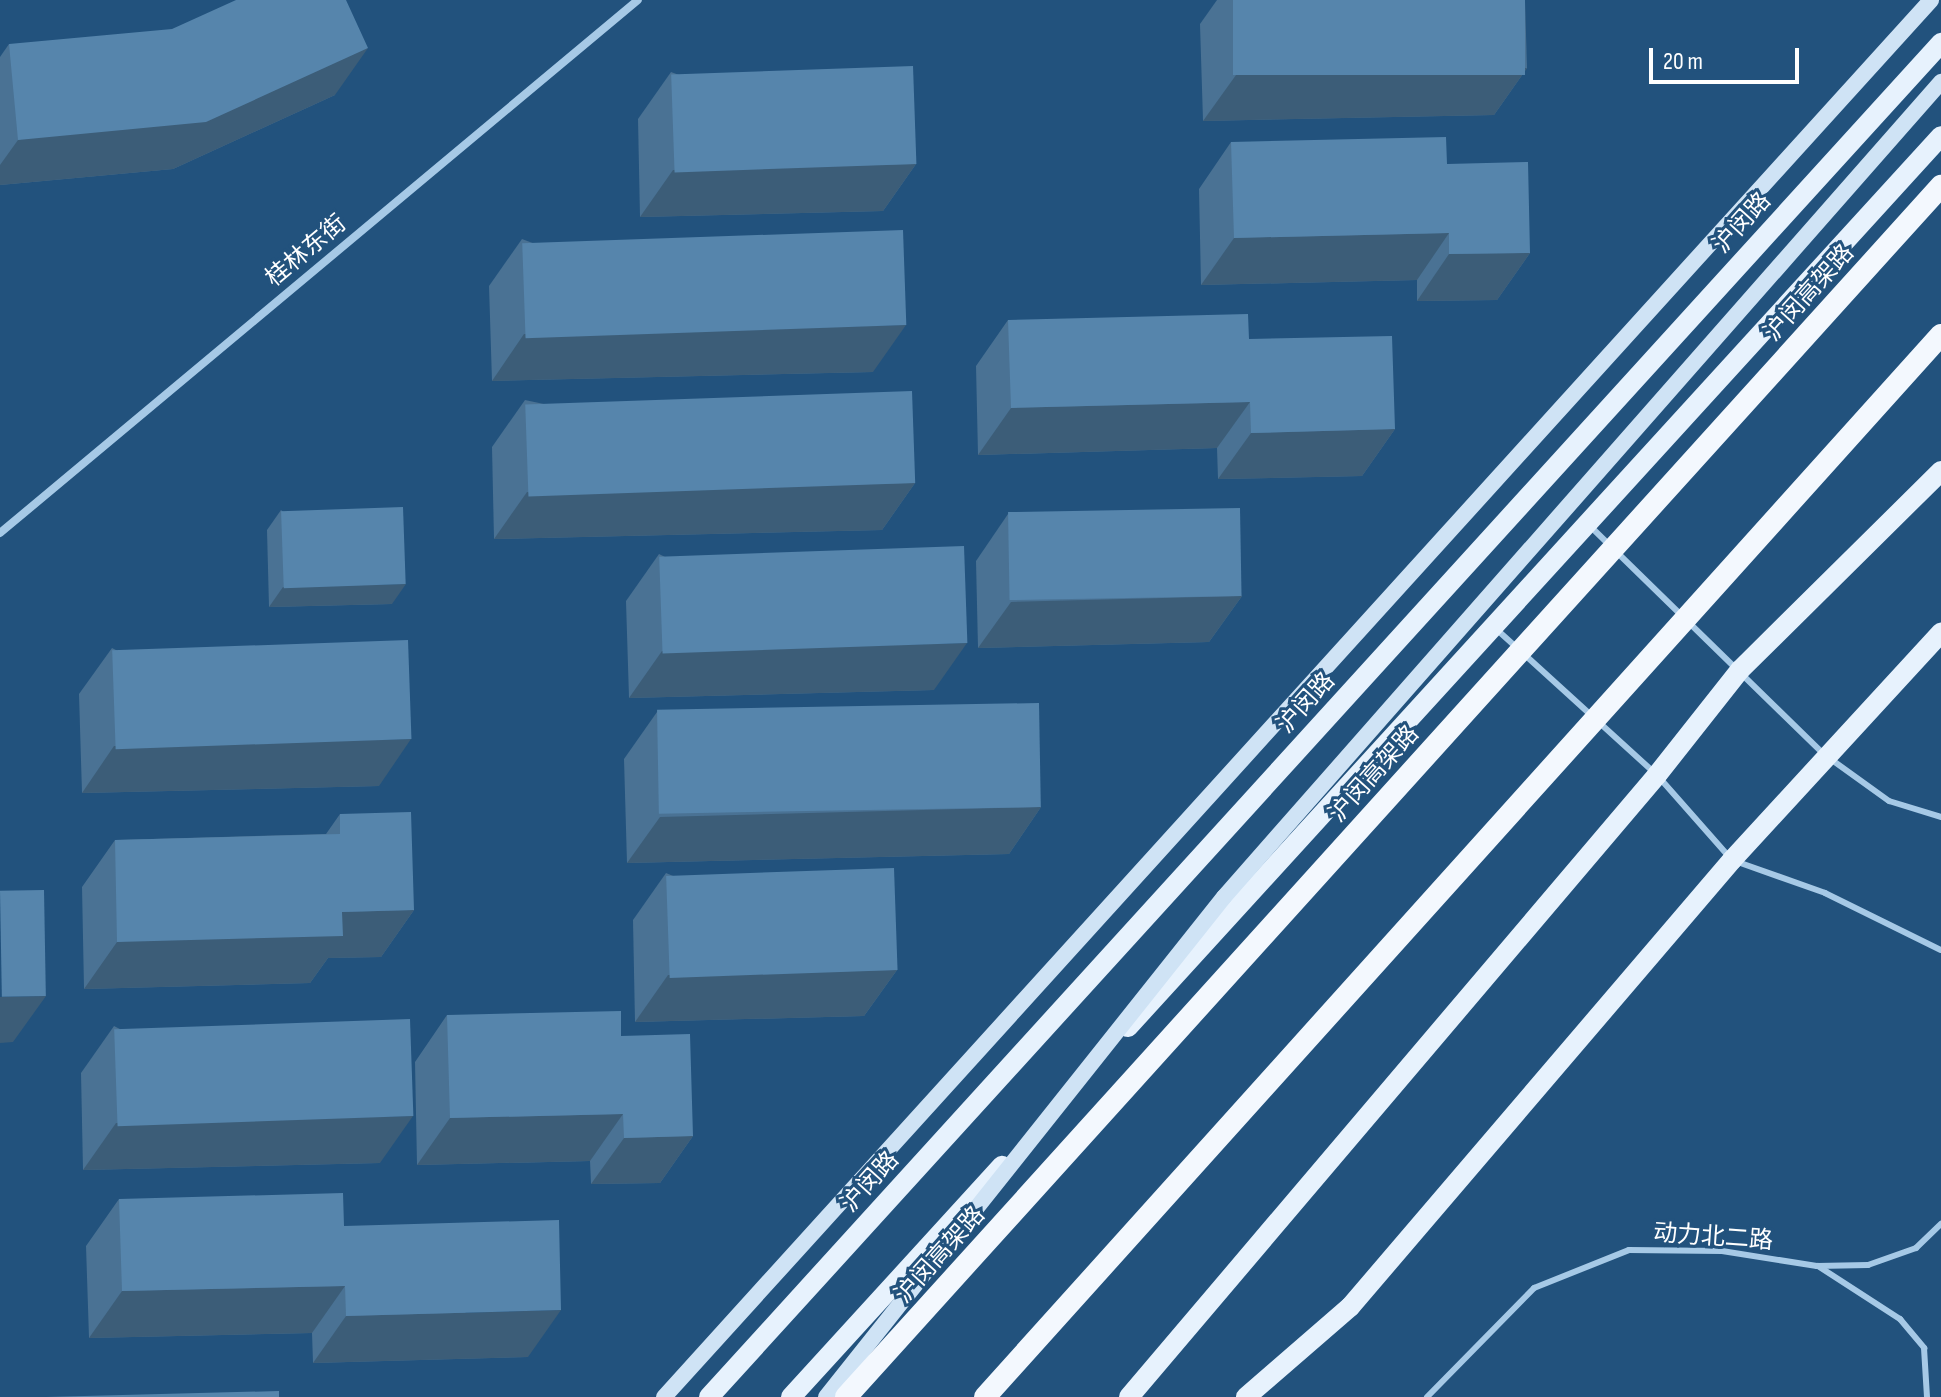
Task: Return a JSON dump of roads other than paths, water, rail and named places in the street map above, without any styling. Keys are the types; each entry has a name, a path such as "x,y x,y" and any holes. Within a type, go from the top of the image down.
{"highway":[{"name":"沪闵高架路","path":"846,1397 1941,186"},
{"path":"985,1397 1941,335"}],"main road":[{"path":"664,1397 1931,0"},
{"name":"沪闵路","path":"709,1397 1941,43"},
{"path":"826,1397 1224,897 1941,82"},
{"path":"791,1397 1941,136"},
{"path":"1129,1397 1657,775 1740,670 1941,471"},
{"path":"1246,1397 1350,1307 1732,860 1825,755 1941,633"}],"street":[{"name":"桂林东街","path":"0,533 638,0"}],"lane":[{"path":"1588,524 1825,755 1889,801 1941,817"},
{"path":"1493,627 1657,775 1732,860 1825,893 1941,950"},
{"name":"动力北二路","path":"1427,1397 1534,1288 1629,1250 1722,1251 1817,1266 1868,1265 1916,1248 1941,1224"},
{"path":"1817,1266 1900,1319 1924,1348 1927,1397"}]}
